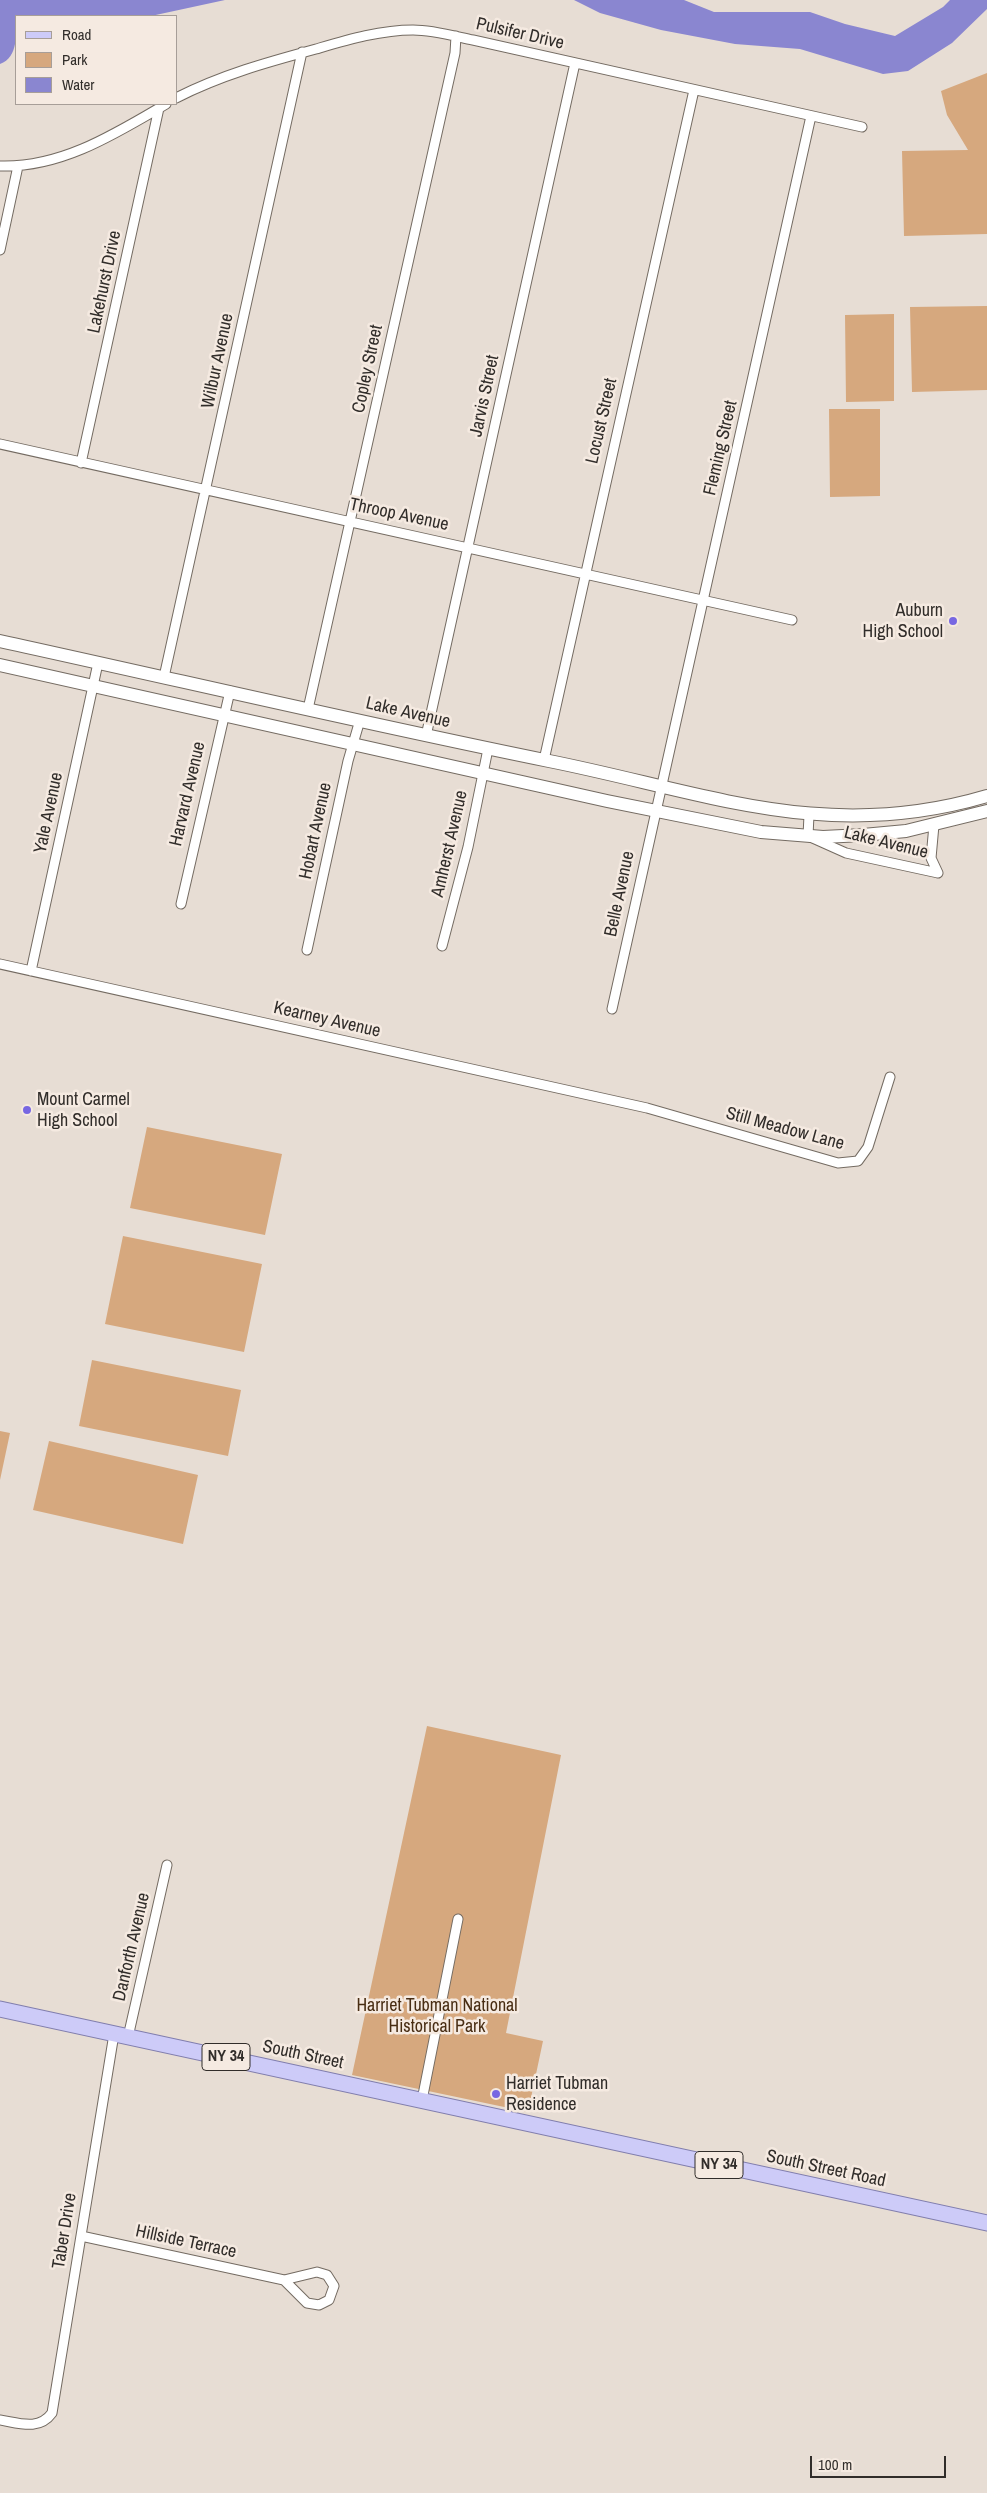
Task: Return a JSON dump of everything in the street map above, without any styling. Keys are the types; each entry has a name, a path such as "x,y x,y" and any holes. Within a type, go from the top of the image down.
{"main road":[{"name":"Lake Avenue","path":"0,641 426,736 544,760 720,801 809,815 861,817 900,814 951,805 987,796"},
{"name":"Lake Avenue","path":"0,665 656,811 761,832 808,836 863,835 934,825 987,811"},
{"name":"South Street","path":"0,2009 451,2106"},
{"name":"South Street Road","path":"451,2106 987,2224"}],"street":[{"name":"Pulsifer Drive","path":"178,97 240,70 302,52 349,40 416,30 456,36 862,127"},
{"name":"Copley Street","path":"308,709 452,63 456,36"},
{"name":"Wilbur Avenue","path":"164,677 302,52"},
{"name":"Jarvis Street","path":"426,736 575,63"},
{"name":"Locust Street","path":"544,760 694,90"},
{"path":"0,166 18,166 59,158 80,150 162,106"},
{"name":"Lakehurst Drive","path":"81,463 162,106"},
{"name":"Fleming Street","path":"662,787 811,116"},
{"path":"0,250 18,166"},
{"name":"Throop Avenue","path":"0,444 792,620"},
{"name":"Yale Avenue","path":"31,971 98,662"},
{"name":"Harvard Avenue","path":"181,904 230,691"},
{"name":"Hobart Avenue","path":"307,950 360,720"},
{"name":"Amherst Avenue","path":"442,946 468,847 488,749"},
{"name":"Belle Avenue","path":"612,1008 662,787"},
{"path":"808,836 809,815"},
{"name":"Lake Avenue","path":"808,836 846,853 938,873 931,858 934,825"},
{"name":"Kearney Avenue","path":"0,964 647,1108"},
{"name":"Still Meadow Lane","path":"647,1108 838,1163 858,1161 868,1148 890,1078"},
{"name":"Danforth Avenue","path":"121,2035 168,1865"},
{"path":"422,2100 458,1918"},
{"name":"Taber Drive","path":"0,2420 34,2425 45,2421 52,2413 81,2236 121,2035"},
{"name":"Hillside Terrace","path":"81,2236 284,2280 320,2272 332,2280 334,2290 326,2302 314,2305 304,2301 284,2280"}],"green space":[{"path":"987,73 987,234 904,236 902,151 968,150 947,115 941,91"},
{"path":"987,306 987,390 912,392 910,307"},
{"path":"894,314 894,401 846,402 845,315"},
{"path":"829,409 880,409 880,496 830,497"},
{"path":"147,1127 282,1154 265,1235 130,1208"},
{"path":"123,1236 262,1264 244,1352 105,1324"},
{"path":"92,1360 241,1390 228,1456 79,1426"},
{"path":"0,1431 10,1433 0,1480"},
{"path":"49,1441 198,1475 183,1544 33,1510"},
{"name":"Harriet Tubman National Historical Park","path":"427,1726 561,1755 506,2033 543,2041 528,2112 352,2075"}],"water":[{"path":"0,0 225,0 156,15 15,15 15,44 11,56 0,64"},
{"path":"574,0 684,0 714,12 810,12 845,24 895,36 943,7 950,0 987,0 987,9 952,43 908,71 883,74 800,49 735,44 661,30 600,13"}],"place":[{"name":"Auburn High School","path":"953,621"},
{"name":"Mount Carmel High School","path":"27,1110"},
{"name":"Harriet Tubman Residence","path":"496,2094"}]}
